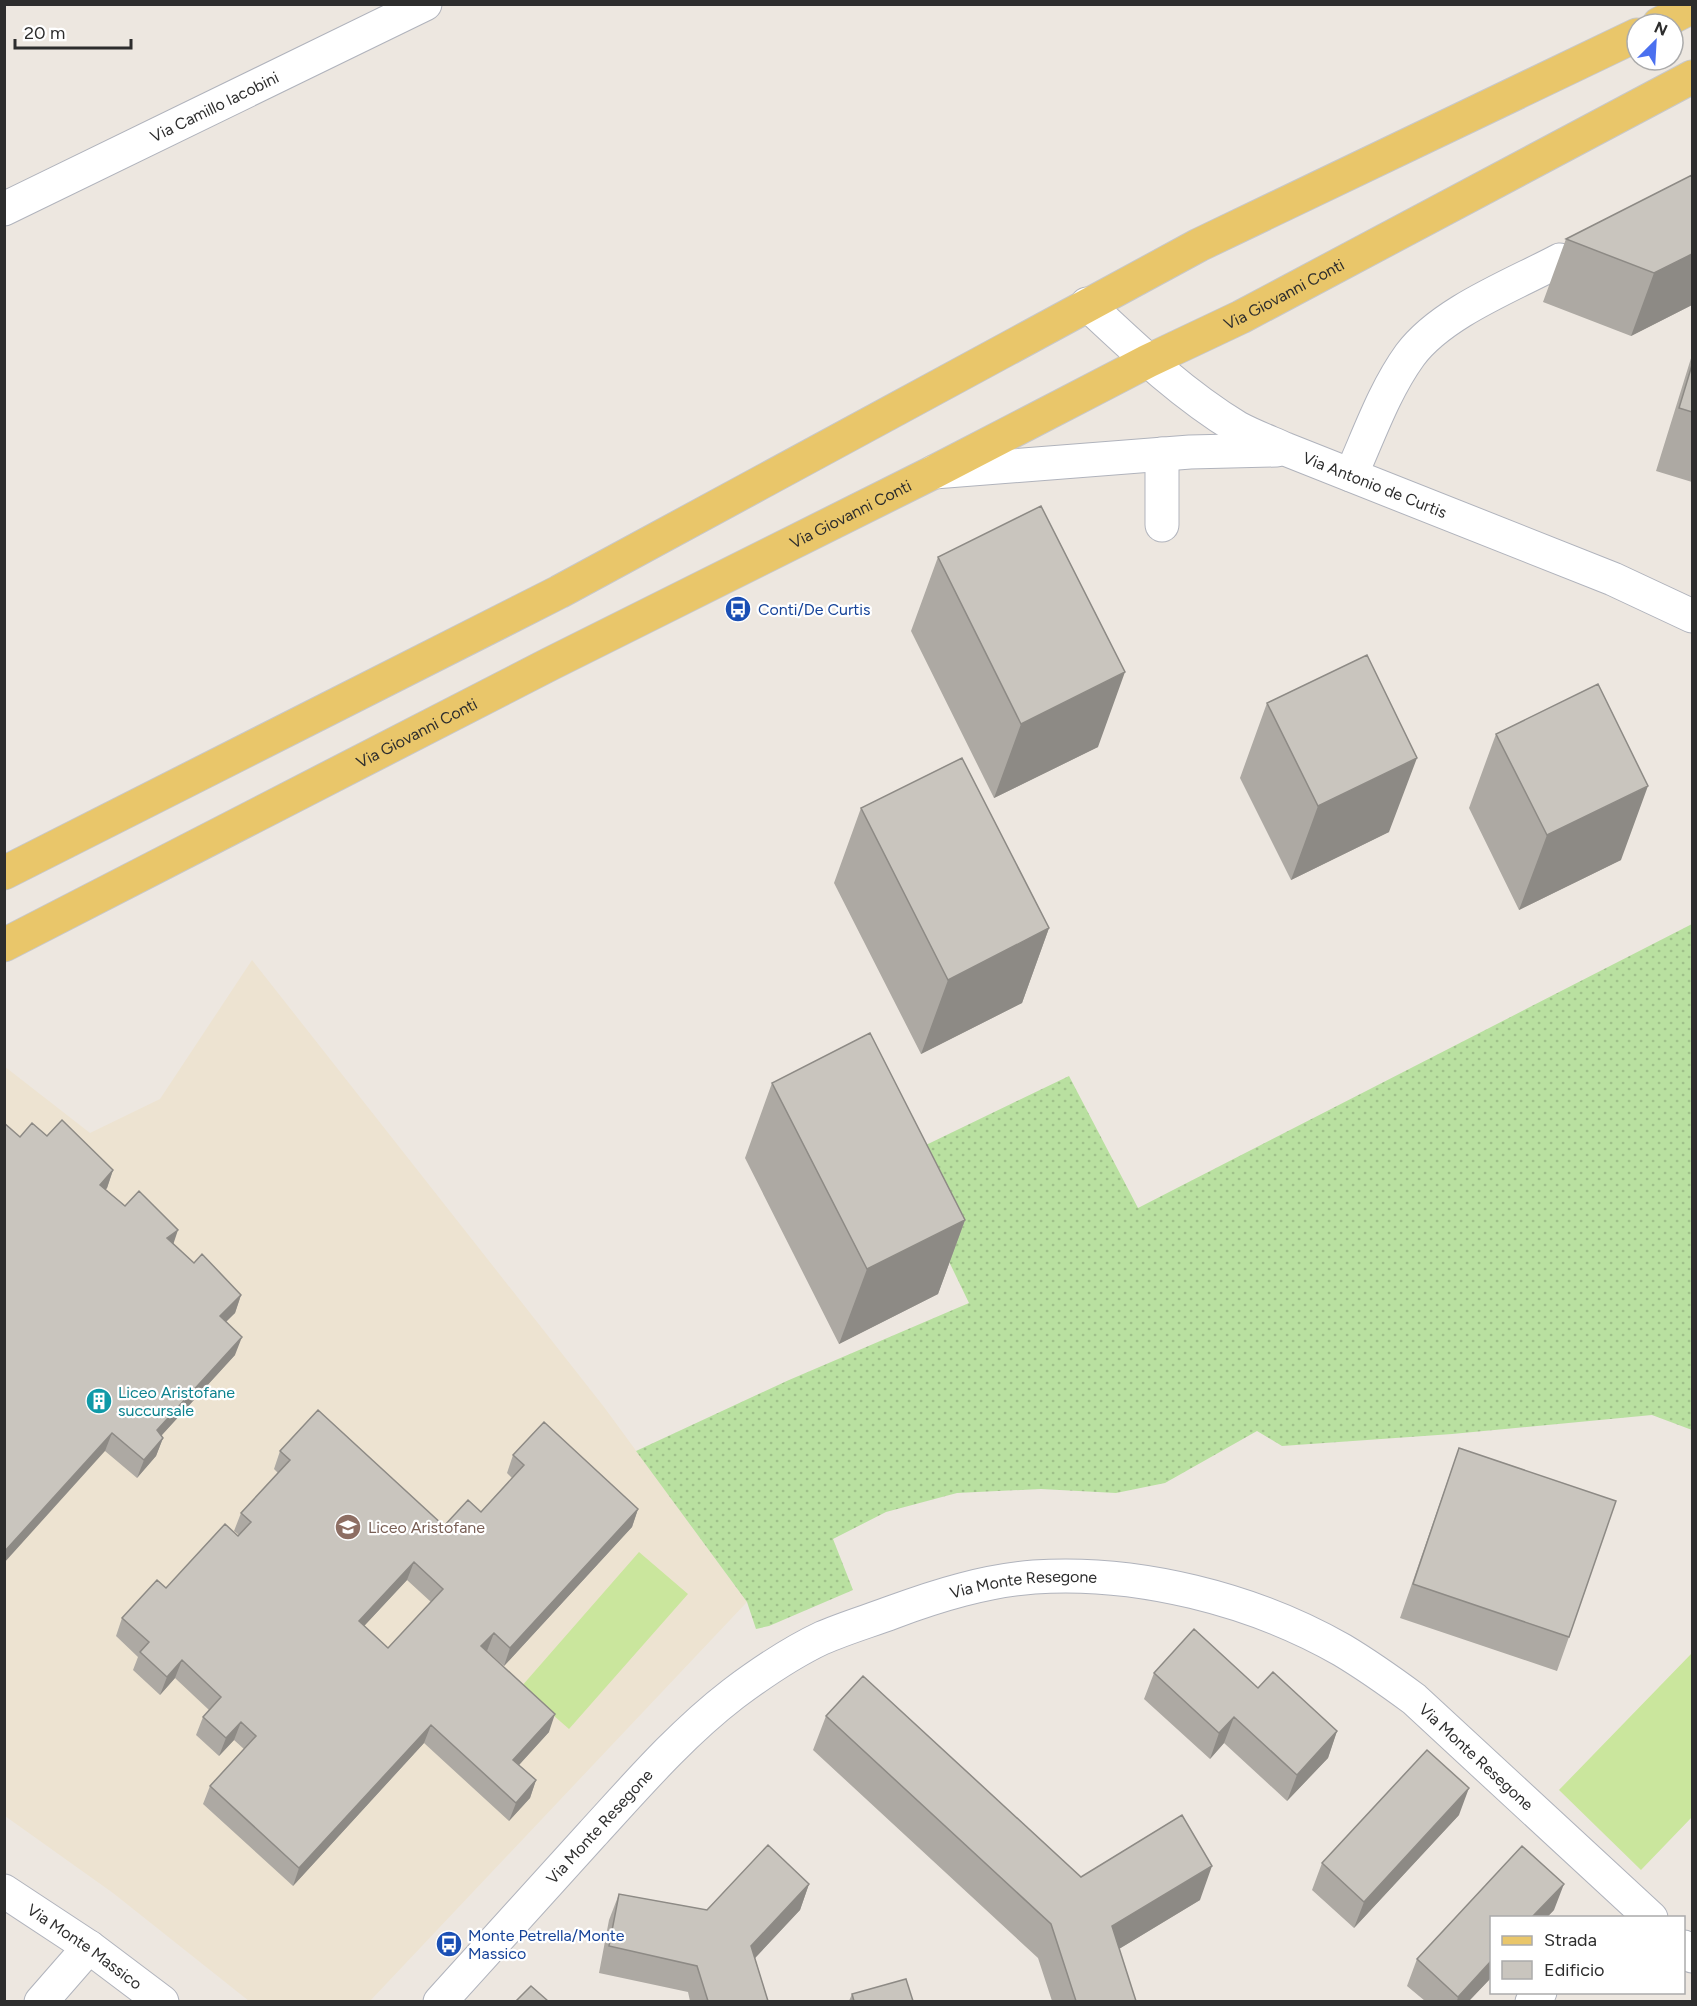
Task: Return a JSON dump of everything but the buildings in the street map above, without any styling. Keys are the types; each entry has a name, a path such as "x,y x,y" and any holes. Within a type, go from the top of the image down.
{"main road":[{"path":"4,873 559,592 1199,245 1625,41"},
{"name":"Via Giovanni Conti","path":"4,945 572,653 1148,361 1241,317 1692,77"}],"street":[{"name":"Via Camillo Iacobini","path":"4,209 425,4"},
{"path":"1351,475 1394,380 1411,353 1436,328 1463,311 1560,260"},
{"name":"Via Antonio de Curtis","path":"1087,304 1148,361 1209,410 1241,429 1285,449 1612,579 1692,616"},
{"path":"934,471 1162,454 1285,449"},
{"path":"1162,454 1162,525"},
{"name":"Via Monte Resegone","path":"440,2001 631,1791 711,1713 768,1669 822,1638 930,1598 987,1584 1032,1578 1089,1576 1144,1582 1177,1589 1248,1608 1333,1645 1414,1699 1629,1910"},
{"name":"Via Monte Massico","path":"4,1891 89,1947 162,2001"},
{"path":"41,2001 89,1947"}],"shaded area":[{"name":"Liceo Aristofane","path":"252,960 604,1407 747,1602 370,2001 249,2001 113,1893 5,1816 4,1066 90,1133 160,1099"}],"green space":[{"path":"1692,924 1692,1430 1652,1415 1452,1434 1282,1446 1257,1431 1165,1483 1116,1493 1041,1489 957,1493 886,1512 833,1539 853,1590 769,1626 756,1629 747,1602 636,1451 789,1380 969,1303 899,1158 1069,1076 1138,1208"},
{"path":"639,1552 688,1594 569,1729 521,1687"},
{"path":"1692,1653 1692,1817 1641,1870 1559,1790"}],"place":[{"name":"Conti/De Curtis","path":"738,609"},
{"name":"Liceo Aristofane succursale","path":"99,1401"},
{"name":"Liceo Aristofane","path":"348,1527"},
{"name":"Monte Petrella/Monte Massico","path":"449,1944"}]}
